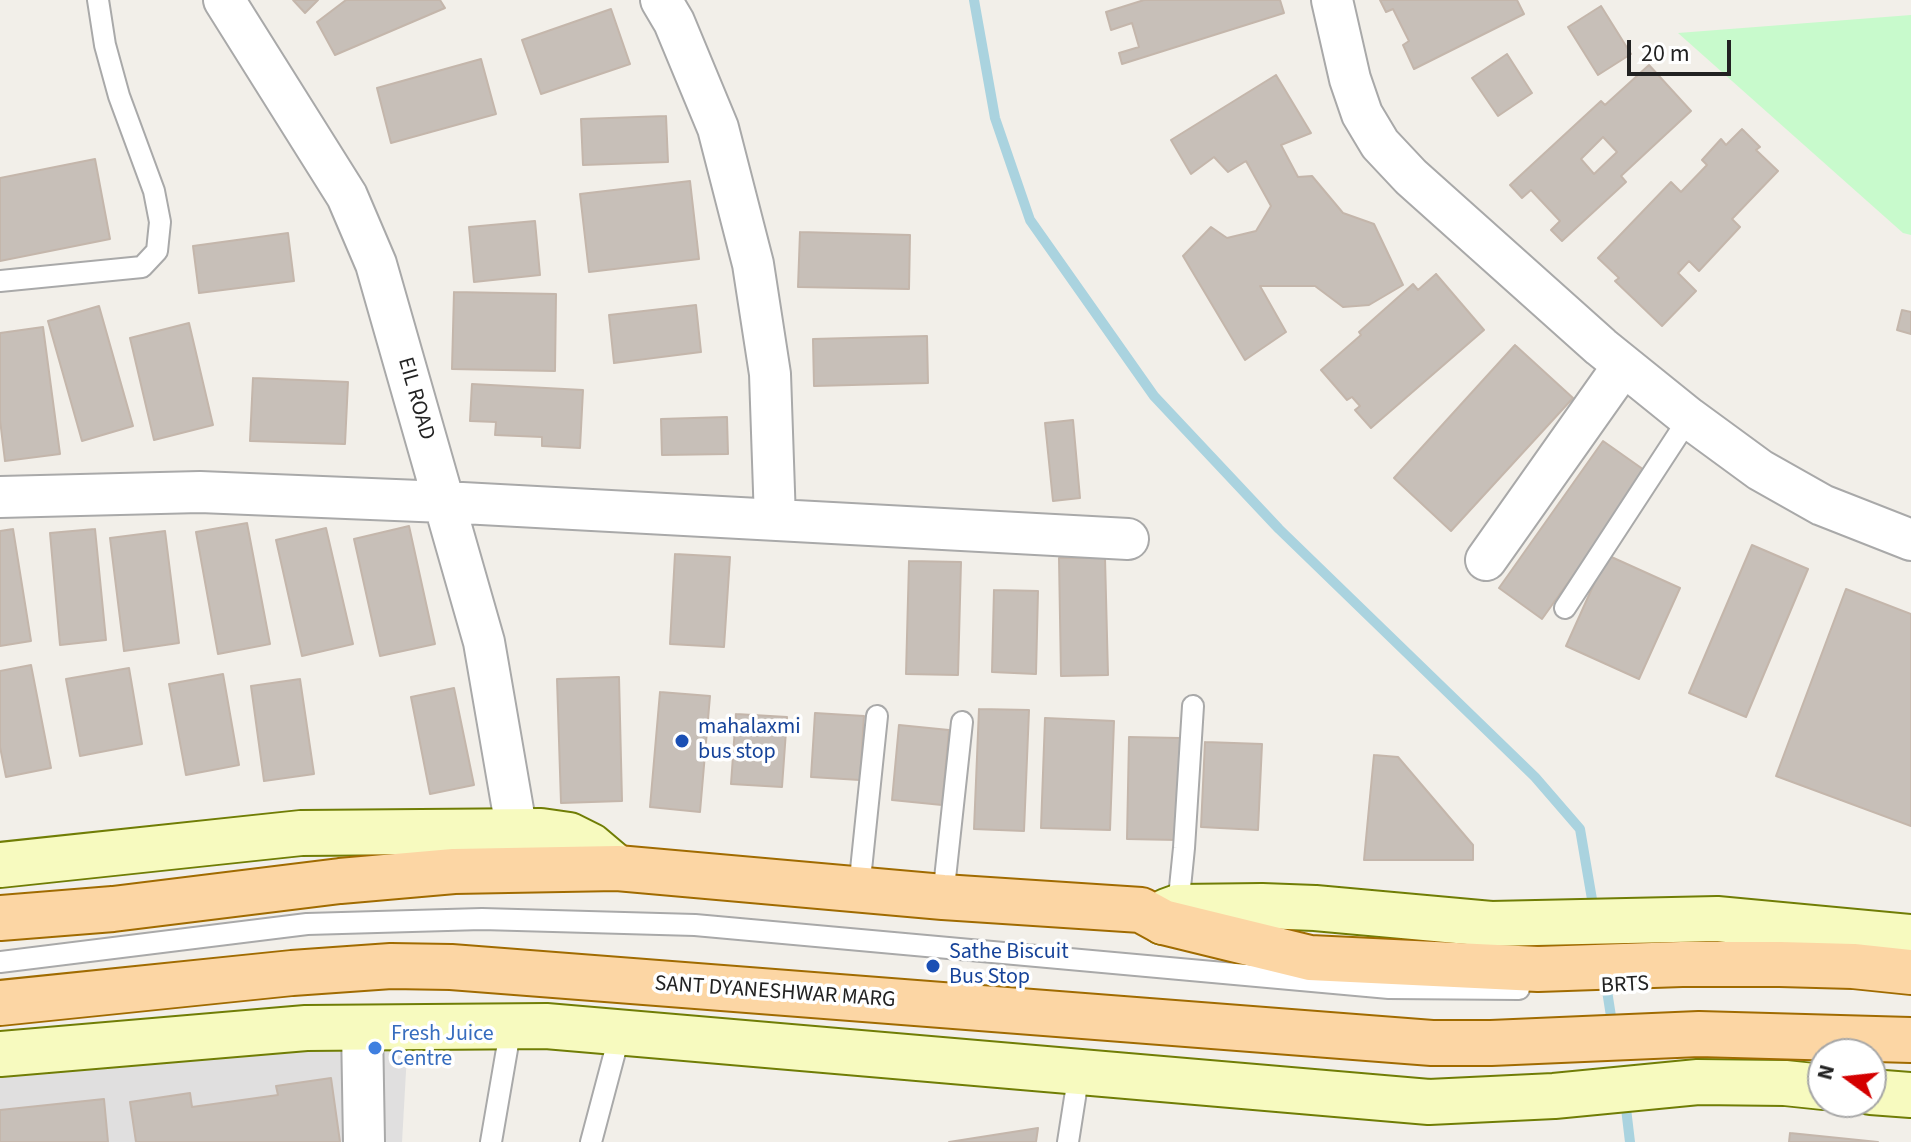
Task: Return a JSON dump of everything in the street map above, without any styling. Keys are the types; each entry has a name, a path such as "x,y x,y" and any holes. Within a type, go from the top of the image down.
{"main road":[{"path":"0,918 113,909 340,881 454,871 617,868 943,897 1141,910 1170,914 1310,958 1538,979 1853,966 1911,972"},
{"name":"SANT DYANESHWAR MARG","path":"0,1003 292,973 391,966 451,967 1432,1043 1699,1034 1911,1040"}],"street":[{"name":"EIL ROAD","path":"224,0 347,196 376,264 484,642 517,833"},
{"path":"661,0 674,22 718,128 753,264 770,374 775,520"},
{"path":"1332,0 1350,79 1362,114 1380,144 1411,177 1623,366 1760,470 1822,505 1911,540"},
{"path":"1486,560 1623,366"},
{"path":"0,497 200,492 1128,539"},
{"path":"0,865 301,833 541,831 569,835 591,846 617,868"},
{"path":"1170,914 1315,908 1491,924 1717,919 1911,937"},
{"path":"0,1054 306,1028 511,1026 1429,1102 1554,1096 1698,1082 1807,1085"},
{"path":"362,1027 364,1142"},
{"path":"1887,1093 1911,1095"}],"lane":[{"path":"0,281 142,267 157,251 160,222 154,191 119,96 105,45 98,0"},
{"path":"1565,608 1689,418"},
{"path":"1170,914 1184,848 1193,706"},
{"path":"859,889 877,716"},
{"path":"943,897 962,722"},
{"path":"0,962 307,924 482,919 695,925 1389,988 1538,979"},
{"name":"BRTS","path":"1625,986 1690,974 1911,984"},
{"path":"491,1142 511,1026"},
{"path":"591,1142 620,1033"},
{"path":"1068,1142 1079,1072"}],"shaded area":[{"path":"408,1036 402,1142 0,1142 0,1069"}],"green space":[{"path":"1911,15 1911,235 1903,233 1678,33"}],"building":[{"path":"293,0 318,0 305,13"},
{"path":"346,0 440,0 445,8 335,55 317,22"},
{"path":"1144,0 1280,0 1284,13 1122,64 1119,53 1139,47 1132,23 1111,30 1106,12"},
{"path":"1380,0 1517,0 1524,14 1414,69 1403,45 1409,41 1393,9 1386,12"},
{"path":"1601,6 1631,54 1598,75 1568,27"},
{"path":"611,9 630,64 541,94 522,40"},
{"path":"1507,54 1532,93 1498,116 1472,78"},
{"path":"481,59 496,114 391,143 377,88"},
{"path":"1649,65 1691,111 1621,176 1626,182 1562,241 1551,230 1560,221 1531,190 1522,198 1510,185 1601,101 1605,105","holes":["1603,137 1617,152 1594,174 1581,159"]},
{"path":"1276,75 1311,133 1281,145 1298,177 1312,176 1343,213 1374,224 1403,285 1369,305 1343,307 1315,286 1260,286 1286,332 1245,360 1183,256 1211,227 1227,238 1256,231 1271,206 1246,161 1228,172 1214,157 1191,174 1171,140"},
{"path":"666,116 668,162 583,165 581,119"},
{"path":"1742,129 1760,147 1756,150 1778,171 1732,219 1740,227 1699,271 1689,261 1678,273 1696,291 1662,326 1615,281 1619,278 1598,258 1671,182 1681,192 1707,165 1702,160 1721,139 1726,145"},
{"path":"95,159 110,239 0,261 0,178"},
{"path":"690,181 699,259 589,272 580,194"},
{"path":"535,221 540,275 474,282 469,227"},
{"path":"800,232 910,235 909,289 798,287"},
{"path":"288,233 294,281 199,293 193,246"},
{"path":"1436,274 1484,330 1371,428 1355,410 1360,406 1352,397 1347,400 1321,370 1413,284 1418,290"},
{"path":"454,292 556,294 555,371 452,369"},
{"path":"696,305 701,352 614,363 609,315"},
{"path":"99,306 133,426 82,441 48,321"},
{"path":"1902,310 1911,312 1911,334 1897,330"},
{"path":"189,323 213,425 154,440 130,338"},
{"path":"43,327 60,454 5,461 0,420 0,333"},
{"path":"927,336 928,383 814,386 813,339"},
{"path":"1515,345 1573,398 1451,531 1394,478"},
{"path":"253,378 348,382 345,444 250,441"},
{"path":"472,384 583,390 580,448 542,446 542,437 495,435 496,422 470,421"},
{"path":"727,417 728,454 662,455 661,419"},
{"path":"1073,420 1080,498 1053,501 1045,423"},
{"path":"1603,441 1647,472 1542,619 1499,588"},
{"path":"247,523 270,644 218,654 196,532"},
{"path":"409,526 435,644 380,656 354,539"},
{"path":"326,528 353,644 302,656 276,540"},
{"path":"13,529 31,641 0,646 0,531"},
{"path":"95,529 106,640 60,645 50,533"},
{"path":"165,531 179,643 124,651 110,538"},
{"path":"1752,545 1808,569 1746,717 1689,693"},
{"path":"675,554 730,557 724,647 670,644"},
{"path":"1607,555 1680,588 1639,679 1566,646"},
{"path":"1059,558 1105,558 1108,675 1061,676"},
{"path":"909,561 961,562 958,675 906,674"},
{"path":"1846,589 1911,614 1911,826 1776,776"},
{"path":"994,590 1038,591 1036,674 992,672"},
{"path":"31,665 51,768 6,777 0,747 0,671"},
{"path":"129,668 142,744 80,756 66,679"},
{"path":"223,674 239,765 186,775 169,684"},
{"path":"619,677 622,801 561,803 557,679"},
{"path":"300,679 314,774 264,781 251,686"},
{"path":"454,688 474,785 430,794 411,697"},
{"path":"660,692 710,696 700,812 650,807"},
{"path":"979,709 1029,710 1024,831 974,829"},
{"path":"815,713 864,716 860,780 811,777"},
{"path":"736,714 787,717 782,787 731,784"},
{"path":"1045,718 1114,721 1110,830 1041,828"},
{"path":"899,725 949,730 942,805 892,800"},
{"path":"1129,737 1180,738 1178,840 1127,839"},
{"path":"1205,742 1262,744 1258,830 1201,827"},
{"path":"1374,755 1398,757 1473,845 1473,860 1364,860"},
{"path":"331,1078 340,1142 136,1142 130,1102 190,1093 192,1107 278,1095 276,1086"},
{"path":"104,1099 108,1142 0,1142 0,1110"},
{"path":"1038,1128 1036,1142 949,1142"},
{"path":"1790,1133 1878,1142 1789,1142"}],"waterway":[{"path":"974,0 995,118 1030,220 1154,396 1279,529 1535,777 1580,829 1594,911"},
{"path":"1605,978 1613,1029"},
{"path":"1625,1100 1630,1142"}],"place":[{"name":"mahalaxmi bus stop","path":"682,741"},
{"name":"Sathe Biscuit Bus Stop","path":"933,966"},
{"name":"Fresh Juice Centre","path":"375,1048"}]}
